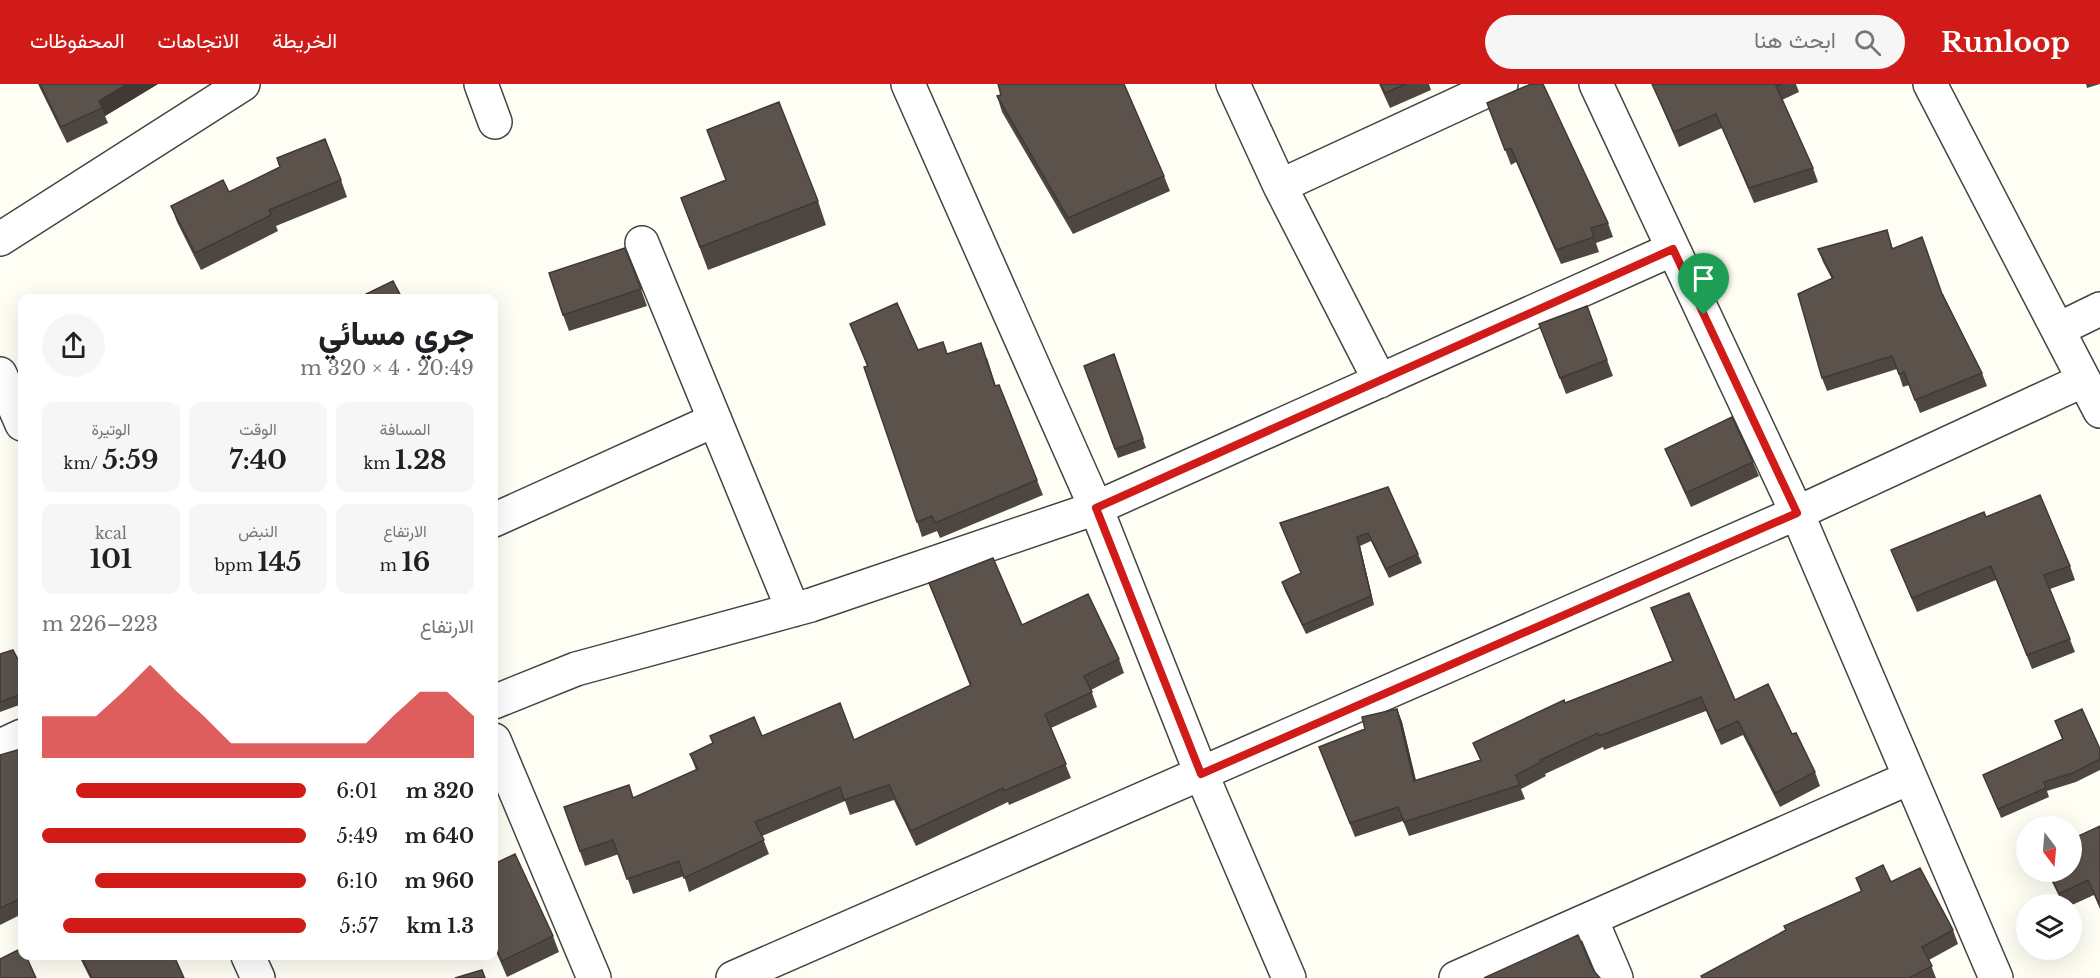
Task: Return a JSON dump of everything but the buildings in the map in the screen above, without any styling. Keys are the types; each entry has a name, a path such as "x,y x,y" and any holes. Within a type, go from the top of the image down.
{"street":[{"path":"481,84 495,122"},
{"path":"908,84 1096,508 1201,774 1289,978"},
{"path":"1233,84 1280,186 1380,381"},
{"path":"1280,186 1501,84"},
{"path":"1596,84 1797,513 1996,978"},
{"path":"1930,84 2100,411"},
{"path":"0,239 230,88"},
{"path":"642,243 793,610"},
{"path":"498,700 576,669 793,610 1096,508 1673,249"},
{"path":"2059,329 2100,309"},
{"path":"0,374 18,415"},
{"path":"733,978 1797,513 2084,380"},
{"path":"498,518 715,420"},
{"path":"0,746 18,738"},
{"path":"498,750 594,978"},
{"path":"1456,978 1910,778"},
{"path":"1591,919 1616,978"}],"route":[{"path":"1673,249 1704,315 1797,513 1201,774 1096,508 1673,249"}]}
